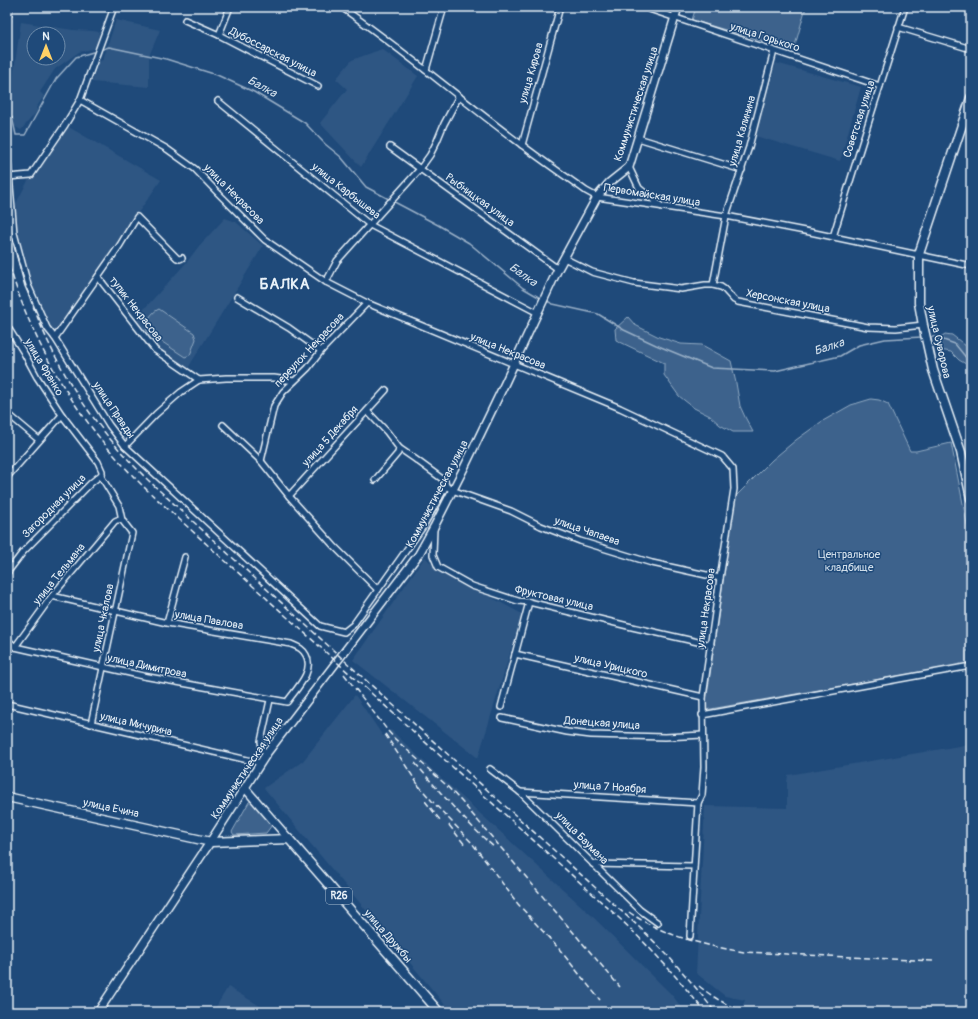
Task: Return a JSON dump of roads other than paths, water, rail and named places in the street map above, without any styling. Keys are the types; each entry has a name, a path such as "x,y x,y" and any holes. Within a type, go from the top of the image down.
{"main road":[{"name":"Коммунистическая улица","path":"98,1012 211,842 267,753 419,554 434,527 449,488 505,383 558,269 597,197 609,183 629,167 678,7"},
{"name":"улица Суворова","path":"971,98 919,254 919,303 923,325 933,370 961,452 971,498"},
{"name":"улица Дружбы","path":"245,788 439,1012"},
{"name":"улица Ечина","path":"7,797 211,842"},
{"path":"211,842 289,839"}],"street":[{"path":"8,177 31,175 65,125 80,100 114,7"},
{"name":"Дубоссарская улица","path":"219,35 230,7"},
{"name":"Первомайская улица","path":"340,7 356,17 426,70 522,145 586,191 597,197 726,216 919,254 971,266"},
{"path":"426,70 444,7"},
{"name":"улица Кирова","path":"522,145 560,7"},
{"name":"улица Горького","path":"642,7 880,86"},
{"name":"Советская улица","path":"833,237 905,7"},
{"name":"Дубоссарская улица","path":"184,20 219,35 318,86"},
{"path":"898,28 971,49"},
{"name":"улица Калинина","path":"713,285 726,216 742,170 774,51"},
{"path":"326,282 337,261 420,169 430,155 459,96"},
{"name":"улица Некрасова","path":"80,100 167,149 195,169 265,240 326,282 367,303 620,408 722,456 733,470 734,489 703,696 703,786 702,795 698,803 690,936"},
{"name":"улица Карбышева","path":"218,101 370,225 538,313"},
{"name":"улица Правды","path":"8,122 8,177 14,233 28,285 47,328 55,338 109,425 125,446 320,626 344,632 353,625 378,590"},
{"path":"638,138 742,170"},
{"name":"Рыбницкая улица","path":"390,147 558,269"},
{"path":"629,167 639,188 662,207"},
{"path":"55,338 120,245 137,217 177,258 182,258"},
{"path":"564,258 592,272 634,283 681,290 705,285 713,285"},
{"name":"тупик Некрасова","path":"98,277 156,350 199,380"},
{"name":"Херсонская улица","path":"713,285 724,289 734,300 738,302 868,327 896,328 923,325"},
{"path":"237,297 289,328 321,351"},
{"name":"переулок Некрасова","path":"262,461 274,406 283,392 308,368 321,351 367,303"},
{"name":"улица Франко","path":"9,329 37,377 62,415 96,458 100,465 102,474"},
{"path":"125,446 156,414 199,380 259,377 294,380"},
{"name":"улица 5 Декабря","path":"289,496 386,390"},
{"path":"223,425 262,461 289,496 334,546 378,590 449,488 445,481 415,458 399,448 387,432 367,411"},
{"path":"7,413 40,440"},
{"path":"7,477 62,415"},
{"path":"375,480 398,453 399,448"},
{"name":"улица Чкалова","path":"91,724 132,533 122,520 119,506 104,482 102,474"},
{"name":"Загородная улица","path":"7,573 23,552 91,482 102,474"},
{"name":"улица Чапаева","path":"449,488 510,511 541,526 580,541 652,563 720,578"},
{"name":"улица Тельмана","path":"15,647 52,596 115,522 117,520 122,520"},
{"name":"Фруктовая улица","path":"434,527 433,555 438,567 472,586 518,601 528,602 711,645"},
{"path":"167,623 185,557"},
{"name":"улица Павлова","path":"52,596 167,623 291,644 300,647 308,657 309,669 287,702"},
{"path":"501,707 528,602"},
{"path":"7,639 15,647"},
{"name":"улица Димитрова","path":"15,647 143,676 287,702"},
{"name":"улица Урицкого","path":"515,654 703,696"},
{"path":"702,715 971,667"},
{"path":"267,753 262,749 262,741 270,700"},
{"name":"улица Мичурина","path":"7,704 261,763"},
{"name":"Донецкая улица","path":"502,718 567,732 591,735 665,737 703,735"},
{"name":"улица Баумана","path":"490,769 520,792 640,910 658,924"},
{"name":"улица 7 Ноября","path":"520,792 698,803"},
{"path":"593,864 694,866"}],"waterway":[{"name":"Балка","path":"103,49 109,47 166,59 217,75 254,92 305,123 325,144 341,157 366,187 469,243 523,288 542,299"},
{"name":"Балка","path":"7,117 12,117 16,135 25,135 56,79 76,57 93,52"},
{"name":"Балка","path":"545,300 553,304 598,314 624,330 712,368 775,371 840,356 859,345 885,339 922,337"},
{"name":"Балка","path":"928,337 935,337 955,344 968,360 971,361"}],"railway":[{"path":"7,43 13,7"},
{"path":"7,211 26,287 40,323 56,357 74,390 120,451 148,480 370,684 639,927 679,968 715,1012"},
{"path":"7,258 17,291 45,354 80,412 123,465 147,490 618,917 663,963 705,1012"},
{"path":"344,674 395,739 445,784 461,801 620,987"},
{"path":"385,734 421,789"},
{"path":"415,763 443,796 494,847"},
{"path":"418,785 472,843 518,904 560,950 600,1000"},
{"path":"425,801 440,820"},
{"path":"449,825 465,845"},
{"path":"629,912 669,933 699,943 744,952 934,961"},
{"path":"699,986 722,1002 747,1012"}],"district":[{"name":"БАЛКА","path":"285,284"}],"park label":[{"name":"Центральное кладбище","path":"849,560"}]}
